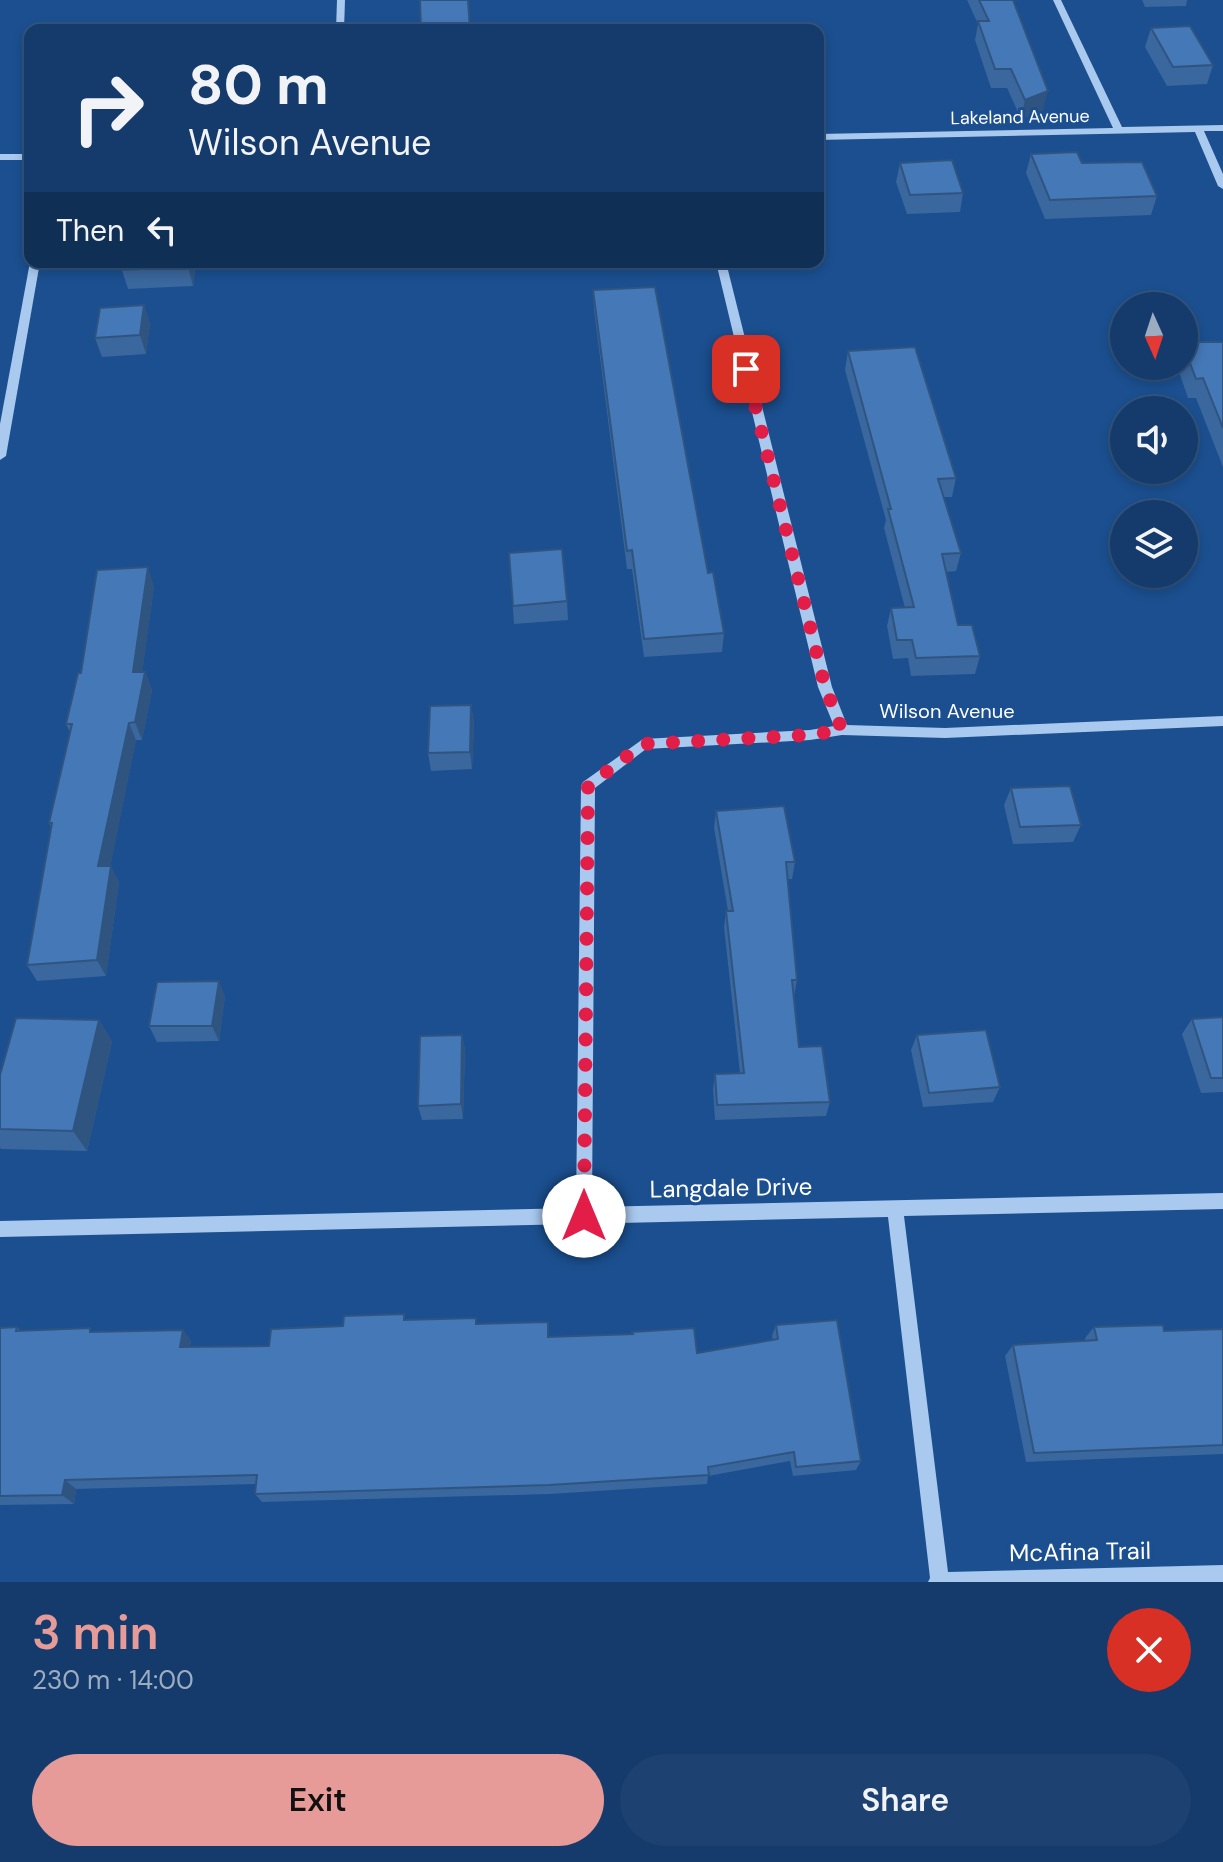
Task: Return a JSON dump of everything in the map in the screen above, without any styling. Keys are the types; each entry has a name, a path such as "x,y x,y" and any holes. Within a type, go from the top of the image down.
{"street":[{"path":"340,24 341,0"},
{"path":"1057,0 1119,131"},
{"path":"1198,128 1223,186"},
{"name":"Lakeland Avenue","path":"824,137 1223,128"},
{"path":"0,157 24,157"},
{"path":"0,456 34,268"},
{"path":"722,268 825,687 842,730"},
{"name":"Wilson Avenue","path":"584,1216 588,786 643,744 810,735 842,730 945,733 1223,721"},
{"name":"Langdale Drive","path":"0,1229 1223,1201"},
{"path":"895,1208 939,1582"},
{"name":"McAfina Trail","path":"939,1582 1223,1575"}],"building":[{"path":"420,0 468,0 470,24 421,24"},
{"path":"979,0 1013,0 1048,91 1025,100 1011,69 995,69 978,21 989,21"},
{"path":"1190,26 1213,65 1173,67 1151,28"},
{"path":"1077,152 1082,163 1142,162 1157,196 1050,200 1031,154"},
{"path":"952,160 963,193 910,195 900,163"},
{"path":"122,268 166,268 122,270"},
{"path":"655,287 708,573 713,572 724,633 644,639 632,550 627,551 593,290"},
{"path":"144,305 140,335 95,338 100,308"},
{"path":"1198,342 1223,342 1223,428 1203,378 1198,379"},
{"path":"915,347 956,478 938,479 961,553 942,554 958,625 972,625 980,656 916,658 912,640 897,640 891,608 914,607 848,351"},
{"path":"562,549 567,601 513,606 509,553"},
{"path":"148,567 133,672 145,672 135,722 129,723 98,866 111,866 97,960 27,965 52,823 49,823 72,724 66,724 78,673 81,673 97,570"},
{"path":"471,705 470,752 428,753 430,706"},
{"path":"1070,786 1081,825 1020,827 1011,788"},
{"path":"784,806 795,862 786,862 797,980 792,980 799,1047 822,1046 830,1102 717,1105 715,1074 744,1073 726,911 733,911 716,811"},
{"path":"219,981 212,1026 149,1026 157,982"},
{"path":"1223,1017 1223,1078 1211,1078 1192,1019"},
{"path":"16,1018 99,1020 73,1131 0,1129 0,1075"},
{"path":"986,1030 1000,1087 929,1093 917,1035"},
{"path":"462,1035 461,1104 418,1106 420,1036"},
{"path":"404,1314 404,1320 476,1318 476,1324 548,1322 548,1337 694,1328 697,1353 778,1339 776,1325 837,1320 861,1461 796,1467 794,1452 708,1467 709,1475 549,1485 255,1494 257,1475 65,1480 62,1495 0,1496 0,1328 17,1327 16,1331 90,1328 90,1332 183,1330 180,1347 269,1346 271,1329 343,1326 344,1316"},
{"path":"1163,1325 1164,1331 1223,1329 1223,1445 1034,1453 1013,1345 1097,1340 1094,1327"}],"route":[{"path":"584,1216 588,786 643,744 810,735 842,730 825,687 746,369"}]}
